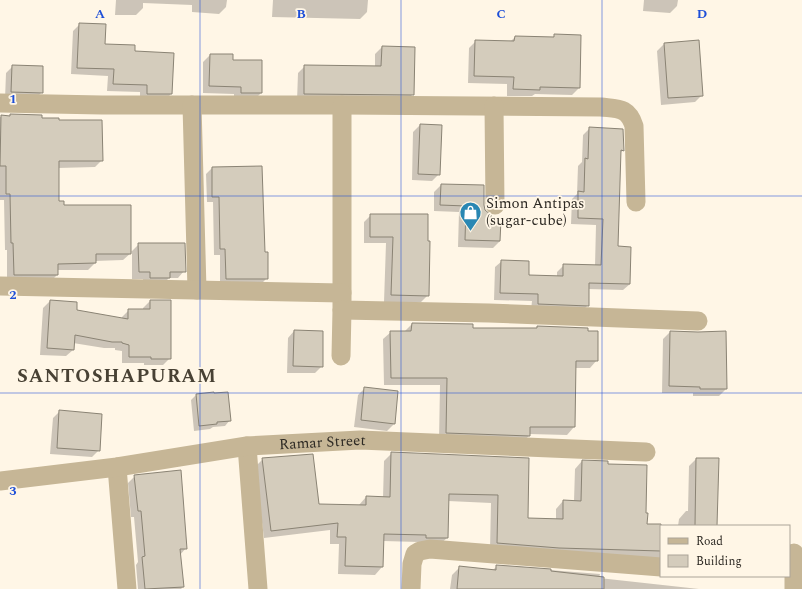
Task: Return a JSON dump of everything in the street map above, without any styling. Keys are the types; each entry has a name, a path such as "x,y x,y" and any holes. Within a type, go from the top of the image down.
{"street":[{"path":"0,103 102,105 342,104 601,107 626,111 632,117 634,126 636,202"},
{"path":"341,356 342,104"},
{"path":"192,105 197,290"},
{"path":"494,106 495,205"},
{"path":"0,286 197,290 489,312 698,321"},
{"name":"Ramar Street","path":"0,481 117,467 247,446 360,440 646,452"},
{"path":"247,446 258,589"},
{"path":"117,467 127,589"},
{"path":"411,589 412,564 415,554 420,551 430,549 660,567"},
{"path":"794,553 794,589"}],"building":[{"path":"79,23 106,24 105,44 135,45 135,51 174,53 172,94 147,94 147,85 113,84 114,69 77,68"},
{"path":"554,34 581,35 580,88 540,87 540,90 513,89 514,77 474,76 475,40 514,41 515,36 554,37"},
{"path":"699,40 703,96 668,98 664,43"},
{"path":"382,46 415,47 414,95 304,94 304,65 381,66"},
{"path":"210,54 233,54 233,60 262,60 262,93 241,93 241,87 209,86"},
{"path":"12,65 43,66 43,93 11,92"},
{"path":"10,114 42,115 42,118 59,118 59,120 102,120 103,161 59,161 59,201 64,201 64,205 131,205 131,254 96,254 96,263 58,264 58,275 14,275 13,243 11,243 10,194 6,194 6,166 0,166 1,115 10,116"},
{"path":"420,124 442,125 440,175 418,174"},
{"path":"589,127 623,129 624,151 621,150 618,246 631,247 630,284 589,283 589,306 538,304 538,294 500,293 501,260 529,261 529,275 563,276 563,264 601,265 603,219 578,218 578,191 584,192 585,158 588,159"},
{"path":"262,166 265,252 268,252 268,279 226,279 225,249 220,249 219,197 212,197 212,167"},
{"path":"441,184 484,185 485,210 491,215 491,219 501,219 500,241 465,240 466,206 440,205"},
{"path":"370,214 428,214 428,241 430,241 429,296 391,295 393,237 370,237"},
{"path":"138,243 185,243 186,272 170,272 170,278 150,278 150,272 139,272"},
{"path":"50,300 77,302 77,310 128,319 128,309 150,309 150,300 171,300 171,359 129,357 129,345 122,342 112,342 75,335 74,350 47,348"},
{"path":"412,323 473,324 473,328 537,328 537,326 588,328 588,331 598,331 598,361 576,361 575,427 530,427 530,436 446,433 447,378 391,378 390,331 411,331"},
{"path":"294,330 323,331 323,367 293,366"},
{"path":"670,331 726,331 727,389 700,389 700,387 669,386"},
{"path":"364,387 398,391 395,424 361,420"},
{"path":"228,392 231,421 199,426 196,394"},
{"path":"59,410 102,414 100,451 57,448"},
{"path":"391,452 529,458 528,518 563,519 563,500 581,501 582,460 608,461 608,464 647,465 647,524 661,524 660,551 559,548 497,543 498,495 449,494 448,538 426,538 426,535 384,534 383,567 345,566 346,537 337,537 338,523 271,531 262,458 313,454 319,504 366,505 366,496 390,497"},
{"path":"696,458 719,458 717,525 695,525"},
{"path":"181,470 187,549 180,549 184,587 145,589 142,557 145,556 141,511 138,511 134,475"},
{"path":"496,565 551,569 551,571 604,577 604,589 457,589 459,566 496,570"}],"place":[{"name":"Simon Antipas (sugar-cube)","path":"470,232"}],"district":[{"name":"SANTOSHAPURAM","path":"117,375"}]}
